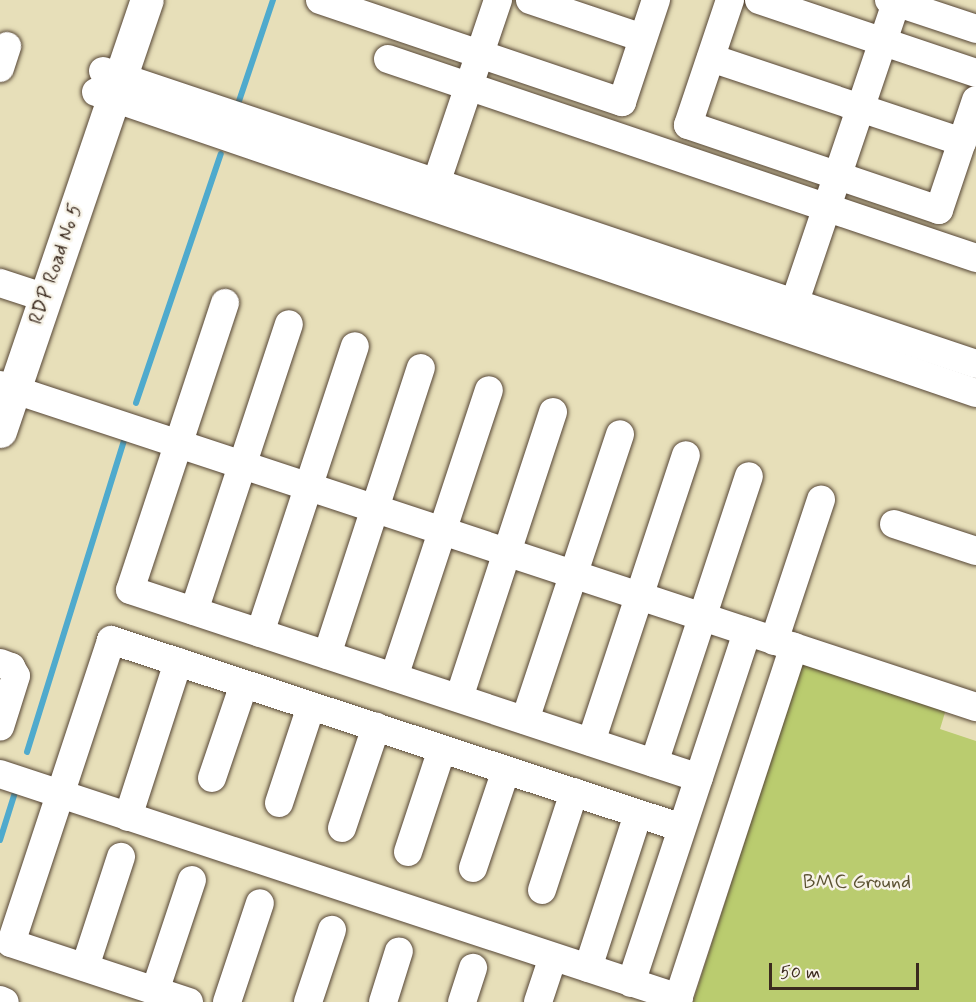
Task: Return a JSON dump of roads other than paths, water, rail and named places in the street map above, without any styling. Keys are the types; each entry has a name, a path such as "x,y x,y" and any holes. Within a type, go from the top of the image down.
{"main road":[{"path":"108,84 126,0"},
{"path":"108,84 147,0"},
{"name":"RDP Road No 5","path":"0,431 4,384 25,291 108,84"}],"street":[{"path":"320,0 622,102 656,0"},
{"path":"433,194 498,0"},
{"path":"530,0 643,38"},
{"path":"730,0 688,125 939,210 976,100"},
{"path":"759,0 976,73"},
{"path":"790,315 883,41 894,1 976,29"},
{"path":"711,58 962,142"},
{"path":"388,60 976,258"},
{"path":"108,84 790,315 976,364"},
{"path":"225,303 130,590 699,778"},
{"path":"790,315 976,393"},
{"path":"194,611 289,324"},
{"path":"260,633 355,346"},
{"path":"327,655 421,368"},
{"path":"4,384 178,444 976,707"},
{"path":"394,677 489,390"},
{"path":"459,698 553,412"},
{"path":"525,720 620,434"},
{"path":"591,742 686,455"},
{"path":"654,763 749,476"},
{"path":"0,774 588,968 671,999 784,644 821,500"},
{"path":"894,524 976,551"},
{"path":"631,983 747,632"},
{"path":"189,1002 11,943 111,640 682,828"},
{"path":"128,817 178,662"},
{"path":"0,663 11,667 16,676 0,727"},
{"path":"213,778 243,684"},
{"path":"279,803 311,706"},
{"path":"342,828 376,727"},
{"path":"408,852 442,749"},
{"path":"473,868 506,770"},
{"path":"542,890 574,792"},
{"path":"588,968 638,814"},
{"path":"85,968 121,857"},
{"path":"155,991 192,880"},
{"path":"227,1002 260,903"},
{"path":"308,1002 332,930"},
{"path":"383,1002 399,951"},
{"path":"538,1002 553,957"},
{"path":"462,1002 473,968"},
{"path":"0,1000 4,1002"}],"waterway":[{"path":"237,107 273,0"},
{"path":"136,403 221,154"},
{"path":"27,752 126,434"},
{"path":"0,840 17,786"}],"park label":[{"name":"BMC Ground","path":"857,882"}]}
